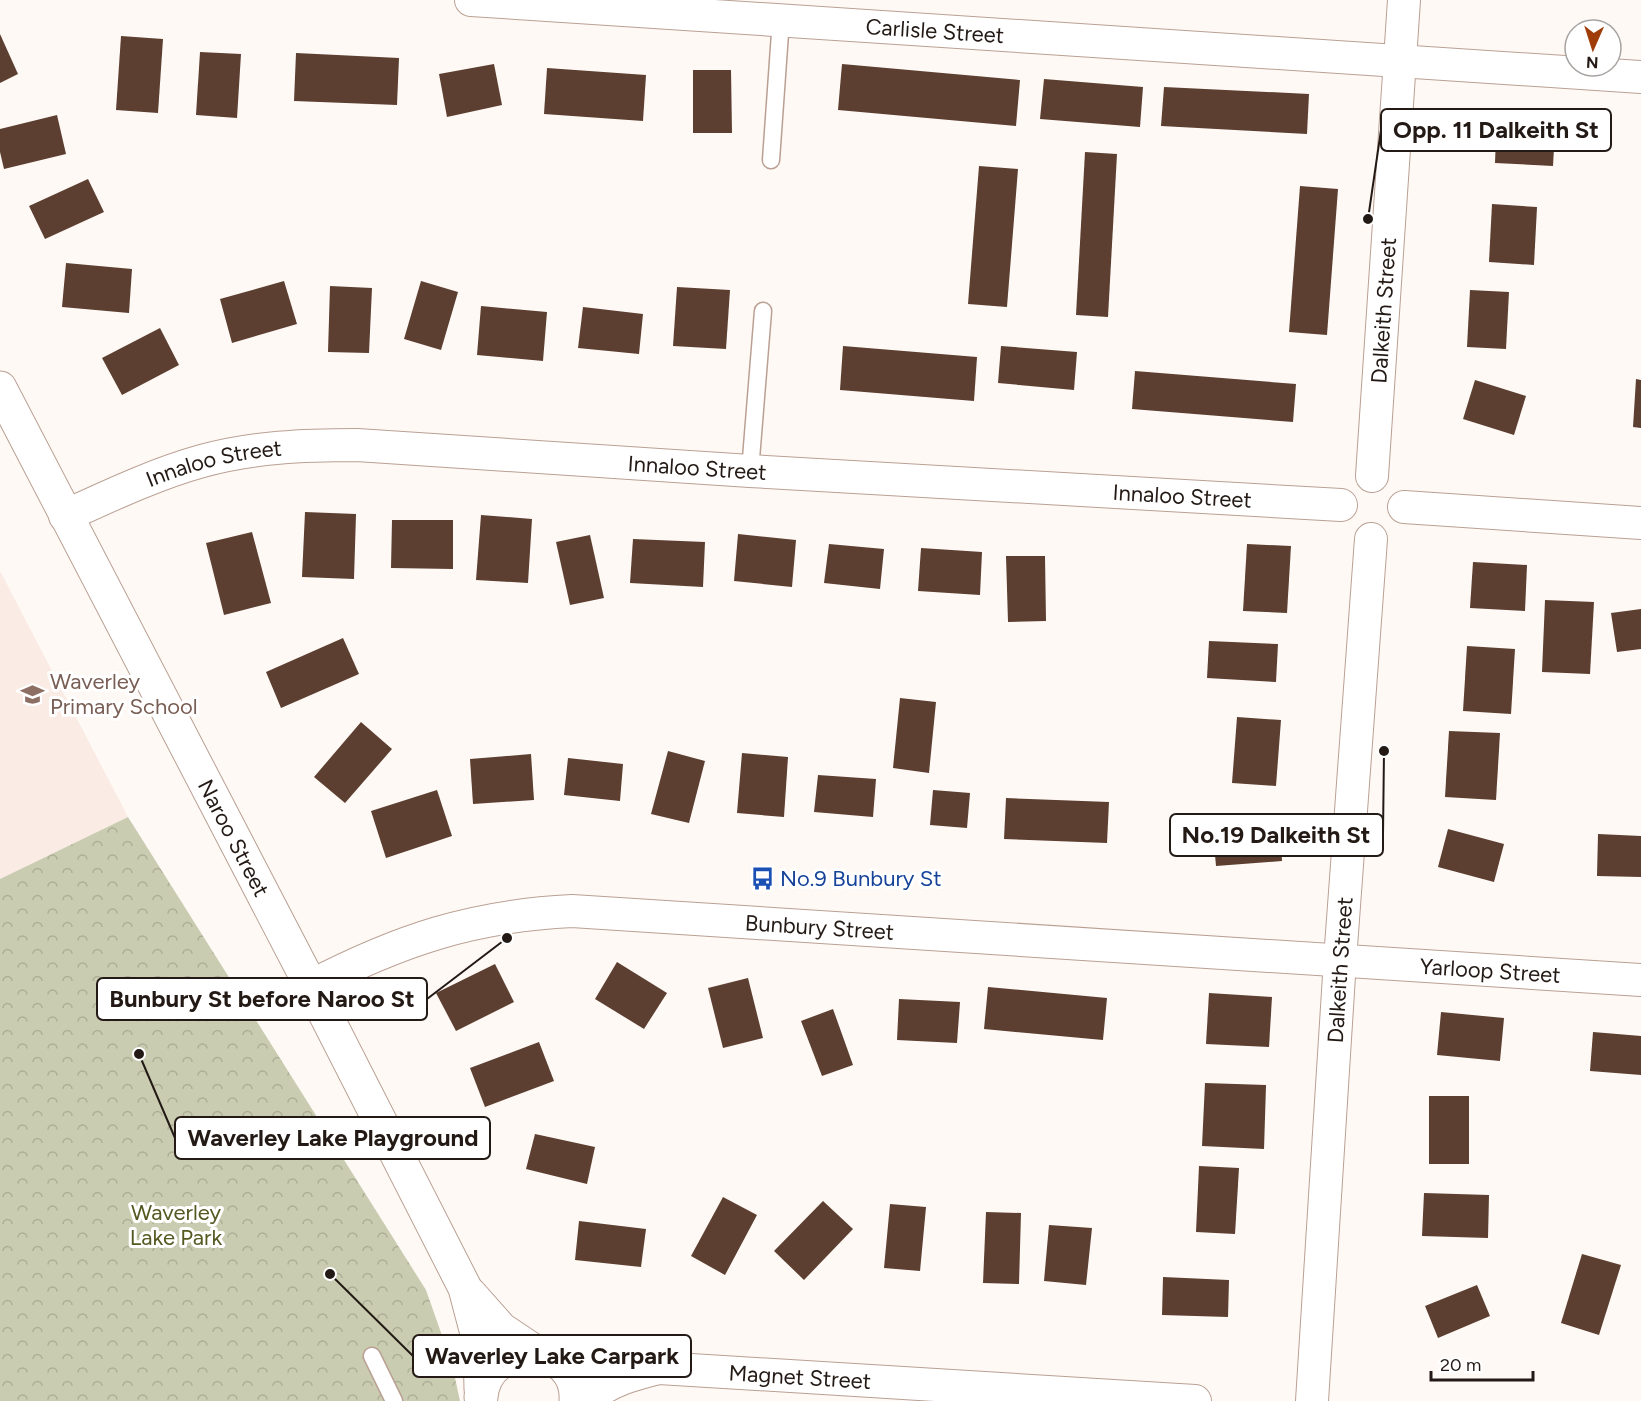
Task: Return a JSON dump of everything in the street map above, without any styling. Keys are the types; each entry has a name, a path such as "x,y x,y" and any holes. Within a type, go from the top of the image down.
{"street":[{"name":"Carlisle Street","path":"471,0 1400,62"},
{"name":"Dalkeith Street","path":"1372,476 1404,0"},
{"path":"1400,62 1641,77"},
{"name":"Naroo Street","path":"0,388 311,986 465,1288 480,1345 481,1395"},
{"name":"Innaloo Street","path":"65,516 201,461 247,451 297,445 357,445 750,471 1341,505"},
{"path":"1372,476 1388,480 1396,487 1402,496 1404,507 1397,526 1381,538 1371,539 1352,532 1341,515 1341,505 1349,485 1357,479 1372,476"},
{"path":"1404,507 1641,523"},
{"name":"Dalkeith Street","path":"1312,1401 1340,960 1371,539"},
{"name":"Bunbury Street","path":"311,986 356,963 425,935 477,921 525,913 572,911 1340,960"},
{"name":"Yarloop Street","path":"1340,960 1641,980"},
{"name":"Naroo Street","path":"465,1288 501,1329 564,1368 573,1381 576,1401"},
{"path":"481,1395 495,1365 506,1358 522,1353 545,1355"},
{"name":"Magnet Street","path":"545,1355 621,1356 659,1368 1195,1401"},
{"name":"Magnet Street","path":"586,1401 602,1386 623,1377 659,1368"}],"lane":[{"path":"771,160 781,19"},
{"path":"750,471 763,311"},
{"path":"372,1356 394,1401"}],"shaded area":[{"name":"Waverley Primary School","path":"0,571 128,817 0,879"}],"green space":[{"name":"Waverley Lake Park","path":"128,817 426,1290 452,1364 460,1401 0,1401 0,879"}],"building":[{"path":"0,34 18,74 0,83"},
{"path":"121,36 163,39 158,113 116,110"},
{"path":"200,52 241,54 237,118 196,115"},
{"path":"296,53 399,58 397,105 294,101"},
{"path":"494,64 502,105 447,117 439,74"},
{"path":"842,64 1020,80 1016,126 838,110"},
{"path":"547,68 646,75 643,121 544,114"},
{"path":"693,70 731,70 732,133 693,133"},
{"path":"1044,79 1143,87 1140,127 1040,119"},
{"path":"1164,87 1309,94 1307,134 1161,126"},
{"path":"1497,109 1556,112 1553,166 1495,163"},
{"path":"57,115 66,154 4,169 0,152 0,129"},
{"path":"1085,152 1117,154 1108,317 1076,315"},
{"path":"979,166 1018,169 1007,307 968,304"},
{"path":"88,179 104,212 45,239 29,206"},
{"path":"1300,186 1338,189 1327,335 1289,332"},
{"path":"1492,204 1537,207 1534,265 1489,262"},
{"path":"66,263 132,269 129,313 62,307"},
{"path":"284,281 297,324 232,343 220,299"},
{"path":"421,281 458,292 441,350 404,339"},
{"path":"330,286 372,288 369,353 328,352"},
{"path":"677,287 730,290 726,349 673,346"},
{"path":"1470,290 1509,292 1506,349 1467,347"},
{"path":"481,306 547,312 543,361 477,355"},
{"path":"583,307 643,314 639,354 578,348"},
{"path":"160,328 179,365 122,395 102,358"},
{"path":"843,346 977,357 974,401 840,390"},
{"path":"1001,346 1077,352 1074,390 998,383"},
{"path":"1135,371 1296,384 1293,422 1132,409"},
{"path":"1636,379 1641,380 1641,428 1633,427"},
{"path":"1475,380 1526,396 1514,435 1463,419"},
{"path":"305,512 356,514 354,579 302,577"},
{"path":"481,515 532,519 528,583 476,580"},
{"path":"392,520 453,520 453,569 391,568"},
{"path":"252,532 271,603 224,615 206,543"},
{"path":"738,534 796,540 792,587 734,581"},
{"path":"590,535 604,598 570,605 556,542"},
{"path":"633,539 705,542 703,587 630,583"},
{"path":"829,544 884,549 880,589 824,583"},
{"path":"1247,544 1291,546 1287,613 1243,611"},
{"path":"921,548 982,552 980,595 918,591"},
{"path":"1006,556 1045,556 1046,621 1008,622"},
{"path":"1473,562 1527,565 1525,611 1470,608"},
{"path":"1545,600 1594,602 1590,674 1542,672"},
{"path":"1641,609 1641,649 1617,652 1611,613"},
{"path":"343,638 359,674 281,708 266,672"},
{"path":"1209,641 1278,644 1276,682 1207,678"},
{"path":"1467,646 1515,649 1511,714 1463,711"},
{"path":"900,698 936,702 929,773 893,768"},
{"path":"1237,717 1281,720 1276,786 1232,783"},
{"path":"361,722 392,749 345,803 314,777"},
{"path":"1449,731 1500,733 1496,800 1445,797"},
{"path":"668,751 705,761 689,823 651,814"},
{"path":"742,753 788,757 784,817 737,813"},
{"path":"531,754 534,800 473,804 470,759"},
{"path":"568,758 623,764 620,801 564,795"},
{"path":"818,775 876,779 873,817 814,812"},
{"path":"437,790 452,836 386,858 371,811"},
{"path":"933,790 970,793 967,828 930,825"},
{"path":"1006,798 1109,802 1107,843 1004,839"},
{"path":"1279,818 1282,861 1216,866 1212,823"},
{"path":"1448,829 1504,844 1494,882 1438,867"},
{"path":"1598,834 1641,836 1641,877 1597,876"},
{"path":"617,962 667,993 644,1029 595,999"},
{"path":"495,964 514,1002 456,1031 436,993"},
{"path":"748,978 763,1038 723,1048 708,988"},
{"path":"988,987 1107,998 1103,1040 984,1029"},
{"path":"1209,993 1272,997 1269,1047 1206,1044"},
{"path":"899,999 960,1002 957,1043 897,1040"},
{"path":"833,1009 853,1065 822,1076 801,1021"},
{"path":"1441,1012 1504,1018 1500,1061 1437,1055"},
{"path":"1593,1032 1641,1036 1641,1075 1590,1071"},
{"path":"539,1042 554,1081 485,1107 470,1068"},
{"path":"1205,1083 1266,1085 1264,1149 1202,1146"},
{"path":"1429,1096 1469,1096 1469,1164 1429,1164"},
{"path":"535,1134 595,1147 587,1184 526,1169"},
{"path":"1199,1166 1239,1168 1235,1234 1196,1232"},
{"path":"1424,1193 1489,1195 1488,1238 1422,1236"},
{"path":"723,1197 757,1215 725,1275 691,1256"},
{"path":"823,1201 853,1229 804,1280 774,1251"},
{"path":"890,1204 926,1207 920,1271 884,1268"},
{"path":"986,1212 1021,1213 1019,1284 983,1283"},
{"path":"579,1221 646,1229 641,1267 575,1260"},
{"path":"1049,1225 1092,1228 1086,1285 1044,1281"},
{"path":"1582,1254 1621,1265 1599,1335 1561,1323"},
{"path":"1163,1277 1229,1280 1228,1317 1162,1315"},
{"path":"1477,1285 1490,1316 1438,1338 1425,1306"}],"place":[{"name":"Opp. 11 Dalkeith St","path":"1368,219"},
{"name":"Waverley Primary School","path":"32,694"},
{"name":"No.19 Dalkeith St","path":"1384,751"},
{"name":"No.9 Bunbury St","path":"762,878"},
{"name":"Bunbury St before Naroo St","path":"507,938"},
{"name":"Waverley Lake Playground","path":"139,1054"},
{"name":"Waverley Lake Carpark","path":"330,1274"}]}
